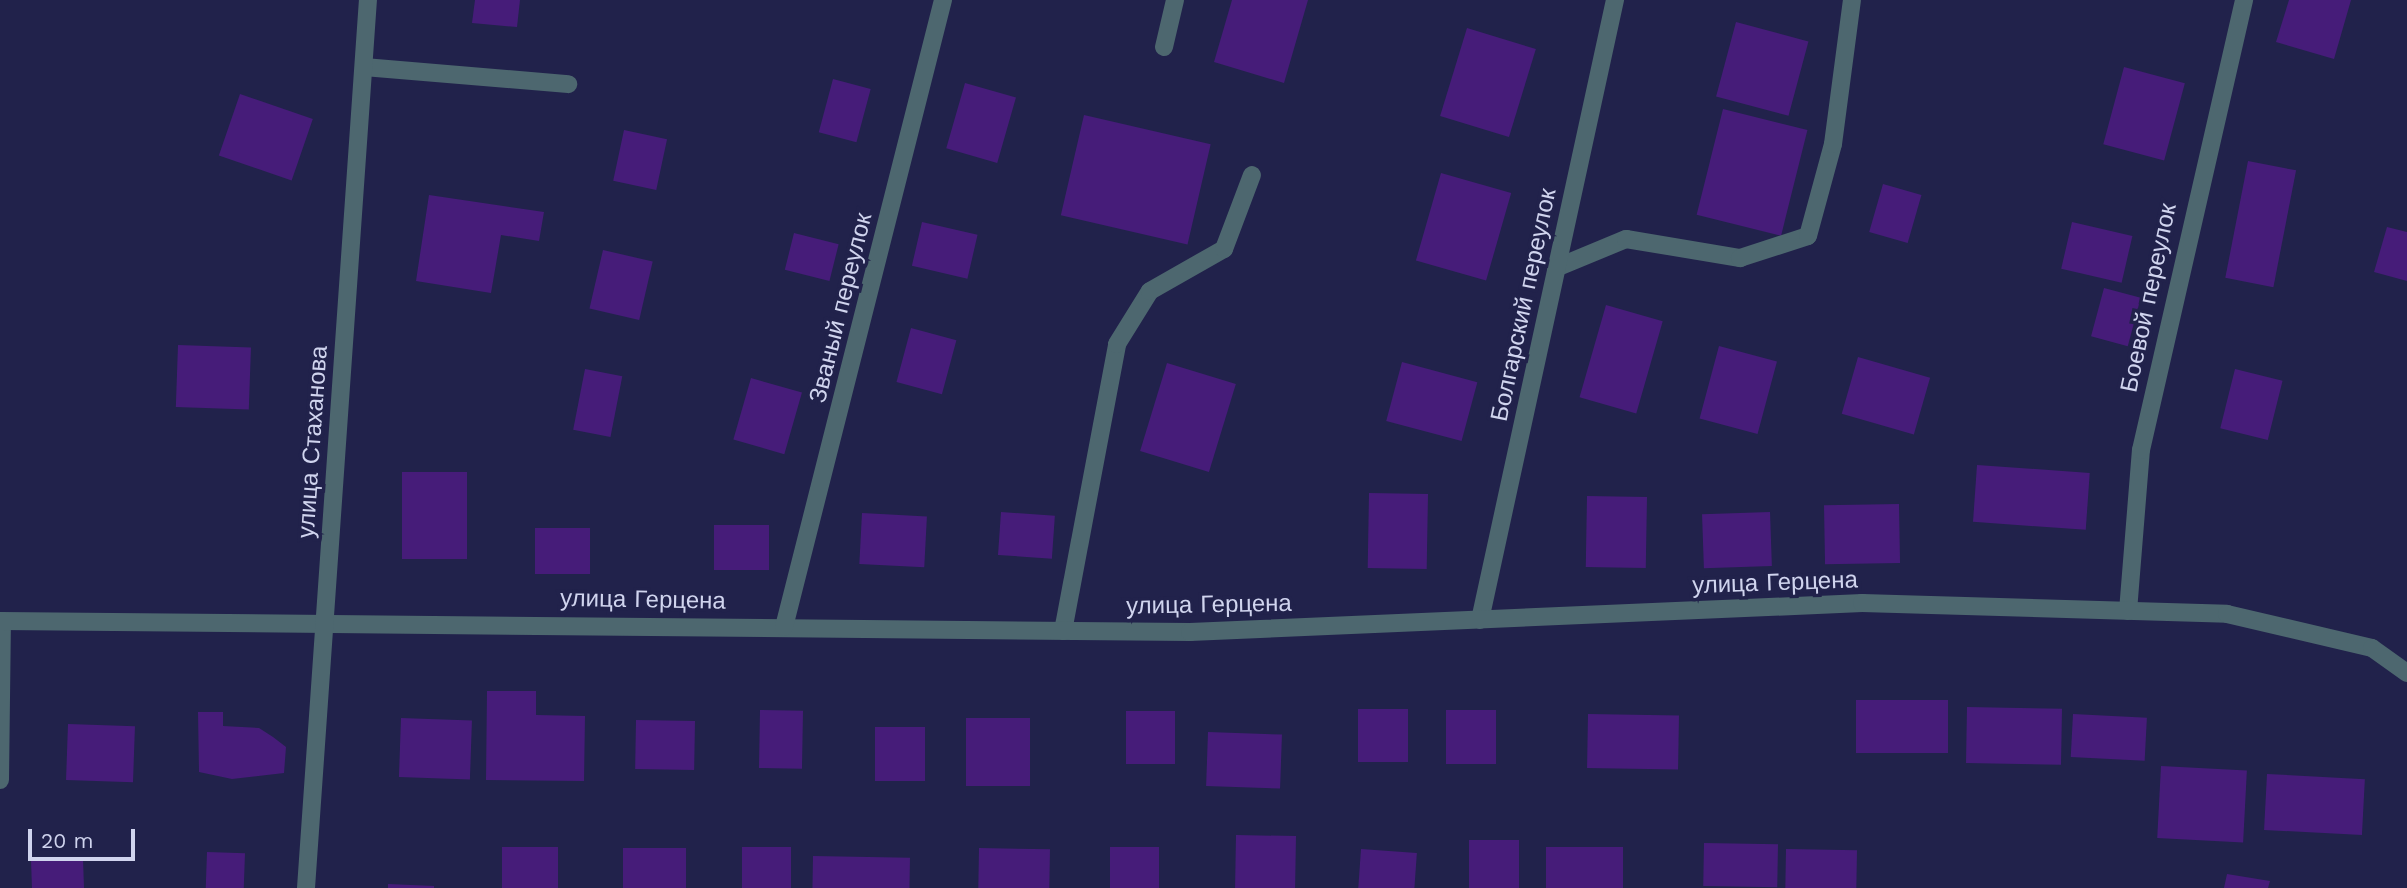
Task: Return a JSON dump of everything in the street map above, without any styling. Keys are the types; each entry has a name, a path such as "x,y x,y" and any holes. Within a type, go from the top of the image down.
{"street":[{"name":"улица Стаханова","path":"306,888 368,0"},
{"name":"Званый переулок","path":"784,627 943,0"},
{"path":"1164,47 1175,0"},
{"name":"Болгарский переулок","path":"1480,620 1615,0"},
{"path":"1556,268 1626,239 1740,258 1808,236 1833,144 1852,0"},
{"name":"Боевой переулок","path":"2128,611 2141,450 2224,73 2245,0"},
{"path":"364,67 568,85"},
{"path":"1063,631 1117,344 1150,291 1224,249 1252,175"},
{"name":"улица Герцена","path":"1,621 325,621 1190,632 1862,603 2227,614 2372,648 2407,673"},
{"path":"0,780 1,621"}],"building":[{"path":"475,0 520,0 517,27 472,23"},
{"path":"1232,0 1308,0 1284,83 1214,62"},
{"path":"2289,0 2351,0 2334,59 2276,42"},
{"path":"1736,22 1808,41 1789,116 1716,96"},
{"path":"1467,28 1536,49 1509,137 1440,116"},
{"path":"2124,67 2185,83 2164,161 2103,144"},
{"path":"833,79 871,89 856,142 819,132"},
{"path":"965,83 1016,98 997,163 946,148"},
{"path":"240,94 313,119 292,181 219,155"},
{"path":"1723,109 1807,130 1781,236 1697,215"},
{"path":"1084,115 1211,144 1187,245 1061,215"},
{"path":"624,130 667,139 656,190 613,181"},
{"path":"2248,161 2296,170 2273,287 2225,278"},
{"path":"1441,173 1511,193 1486,281 1416,260"},
{"path":"1883,184 1921,195 1908,243 1869,232"},
{"path":"429,195 544,212 539,241 501,235 491,293 416,281"},
{"path":"922,222 978,235 967,279 912,266"},
{"path":"2072,222 2132,236 2122,283 2061,269"},
{"path":"2387,227 2407,232 2407,281 2374,272"},
{"path":"794,233 839,244 829,281 785,270"},
{"path":"603,250 653,261 639,320 590,308"},
{"path":"2104,288 2141,298 2128,346 2091,336"},
{"path":"1606,305 1663,321 1636,414 1580,397"},
{"path":"911,328 956,340 942,394 897,382"},
{"path":"178,345 251,348 249,410 176,407"},
{"path":"1719,346 1777,362 1758,434 1700,418"},
{"path":"1858,357 1930,378 1914,434 1842,414"},
{"path":"1402,362 1477,382 1462,441 1386,421"},
{"path":"1167,363 1236,384 1209,472 1140,451"},
{"path":"585,369 622,376 610,437 573,430"},
{"path":"2235,369 2283,381 2268,440 2220,428"},
{"path":"751,378 802,393 784,454 733,440"},
{"path":"1977,465 2090,473 2086,530 1973,522"},
{"path":"402,472 467,472 467,559 402,559"},
{"path":"1369,493 1428,494 1427,569 1368,568"},
{"path":"1587,496 1647,497 1646,568 1586,567"},
{"path":"1899,504 1900,563 1825,564 1824,505"},
{"path":"1001,512 1055,516 1052,559 998,555"},
{"path":"1770,512 1772,566 1704,568 1702,514"},
{"path":"862,513 927,516 924,567 859,564"},
{"path":"714,525 769,525 769,570 714,570"},
{"path":"535,528 590,528 590,574 535,574"},
{"path":"487,691 536,691 536,715 585,716 584,781 486,780"},
{"path":"1856,700 1948,700 1948,753 1856,753"},
{"path":"1967,707 2062,709 2061,765 1966,763"},
{"path":"1358,709 1408,709 1408,762 1358,762"},
{"path":"760,710 803,711 802,769 759,768"},
{"path":"1446,710 1496,710 1496,764 1446,764"},
{"path":"1126,711 1175,711 1175,764 1126,764"},
{"path":"198,712 223,712 223,726 259,728 273,737 286,747 284,773 232,779 199,772"},
{"path":"1588,714 1679,716 1678,770 1587,768"},
{"path":"2073,714 2147,718 2145,761 2071,757"},
{"path":"401,718 472,720 470,779 399,777"},
{"path":"966,718 1030,718 1030,786 966,786"},
{"path":"636,720 695,721 694,770 635,769"},
{"path":"68,724 135,726 133,782 66,780"},
{"path":"875,727 925,727 925,781 875,781"},
{"path":"1208,732 1282,735 1280,789 1206,786"},
{"path":"2161,766 2247,771 2243,842 2157,838"},
{"path":"2267,774 2365,779 2362,835 2264,830"},
{"path":"1236,835 1296,836 1295,888 1235,888"},
{"path":"1469,840 1519,840 1519,888 1469,888"},
{"path":"1704,843 1778,844 1777,887 1703,886"},
{"path":"502,847 558,847 558,888 502,888"},
{"path":"742,847 791,847 791,888 742,888"},
{"path":"1110,847 1159,847 1159,888 1110,888"},
{"path":"1546,847 1623,847 1623,888 1546,888"},
{"path":"623,848 686,848 686,888 623,888"},
{"path":"979,848 1050,849 1049,888 978,888"},
{"path":"1361,849 1417,853 1414,888 1358,888"},
{"path":"1786,849 1857,850 1856,888 1785,888"},
{"path":"207,852 245,853 244,888 206,888"},
{"path":"813,856 910,858 909,888 812,888"},
{"path":"83,859 84,888 32,888 31,861"},
{"path":"2227,874 2270,881 2268,888 2224,888"},
{"path":"388,884 434,886 434,888 388,888"}]}
